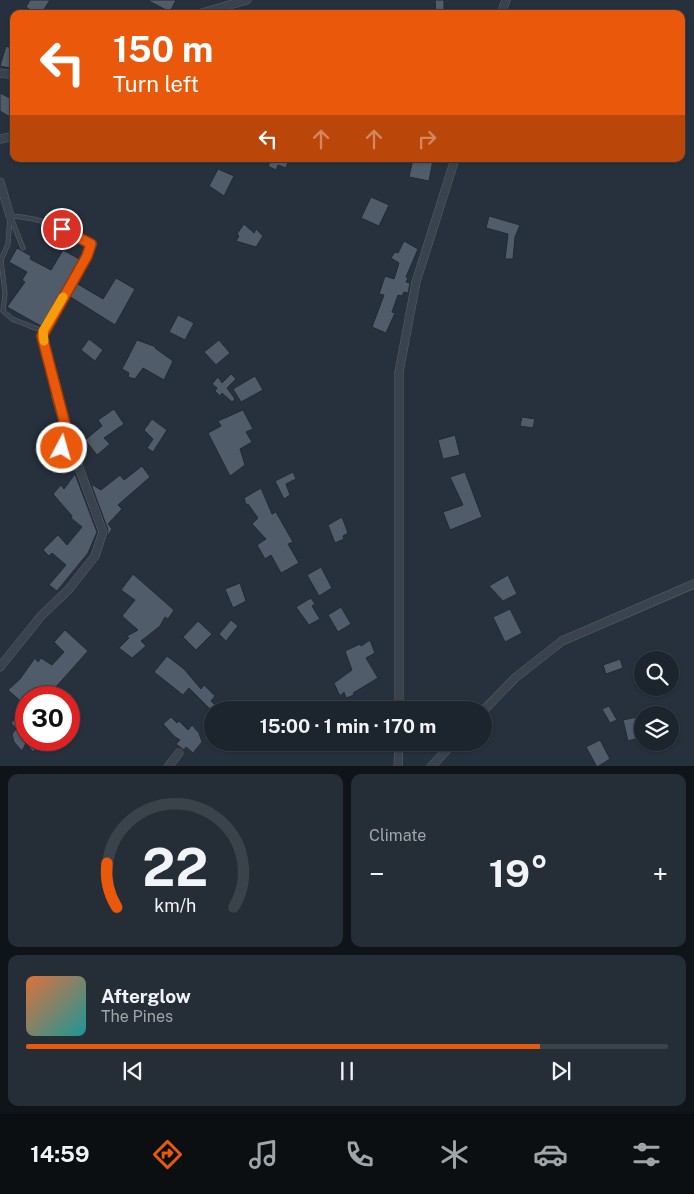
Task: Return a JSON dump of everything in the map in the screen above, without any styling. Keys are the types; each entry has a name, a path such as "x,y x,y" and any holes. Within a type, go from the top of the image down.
{"street":[{"path":"212,10 247,0"},
{"path":"398,701 399,372 416,282 454,162"},
{"path":"0,182 10,216"},
{"path":"0,667 41,616 69,589 95,556 103,532 78,465 79,458 72,434 66,428 42,333"},
{"path":"66,428 62,434 62,448 70,462 78,465"},
{"path":"492,702 515,678 562,641 694,584"},
{"path":"398,766 399,751"},
{"path":"431,766 445,751"},
{"path":"168,766 179,753"}],"lane":[{"path":"10,216 23,248"},
{"path":"10,216 34,217 76,234 91,244 87,256 42,333 12,319 3,311 5,294 1,260 8,244 10,216"}],"building":[{"path":"30,0 50,0 44,10 30,10 26,7"},
{"path":"147,0 176,0 171,10 166,10"},
{"path":"435,0 444,0 444,10 436,10"},
{"path":"6,46 10,48 10,68 0,66"},
{"path":"0,93 10,98 10,117 0,111"},
{"path":"270,162 288,162 286,168 278,165 276,170 268,166"},
{"path":"412,162 433,162 429,181 409,177"},
{"path":"218,169 234,176 224,196 209,186"},
{"path":"371,197 389,205 379,226 361,218"},
{"path":"489,216 520,225 515,237 513,259 505,259 508,234 486,228"},
{"path":"244,224 254,233 256,229 263,236 256,247 236,241 239,236 237,234"},
{"path":"404,241 418,249 406,277 408,278 406,282 410,283 408,293 404,292 402,296 398,295 392,312 395,313 386,333 372,327 384,295 379,294 385,276 394,279 399,263 391,258 395,252 398,253"},
{"path":"17,248 31,256 30,259 51,270 63,250 81,260 41,326 7,307 25,282 22,280 27,272 9,262"},
{"path":"116,278 135,289 115,325 69,296 76,283 103,299"},
{"path":"178,315 194,323 185,340 169,332"},
{"path":"89,339 103,350 95,361 81,350"},
{"path":"137,340 156,347 173,361 164,380 143,368 135,379 128,377 129,373 122,369"},
{"path":"219,340 230,353 216,365 204,352"},
{"path":"231,374 236,379 227,388 235,399 232,402 222,393 220,396 215,391 217,388 212,384 218,377 222,383"},
{"path":"255,376 263,390 241,402 233,389"},
{"path":"114,409 124,424 104,438 110,444 97,455 85,440 102,426 98,420"},
{"path":"243,410 253,429 246,432 252,442 240,449 245,465 230,476 208,433 221,426 218,421"},
{"path":"522,417 535,419 533,428 520,426"},
{"path":"152,419 167,430 153,452 147,448 153,439 144,430"},
{"path":"455,435 460,455 443,459 438,440"},
{"path":"142,466 150,477 118,505 122,509 108,524 112,529 107,537 108,530 91,484 101,490 120,475 124,480"},
{"path":"293,472 296,479 286,484 290,495 284,499 275,481"},
{"path":"465,472 482,517 450,530 443,512 463,505 450,477"},
{"path":"75,474 97,532 88,553 57,591 49,585 66,565 52,553 49,556 43,550 58,535 67,545 82,527 71,518 72,516 53,494 61,485 64,489"},
{"path":"261,488 272,514 276,512 293,542 288,544 299,563 281,573 271,555 265,559 257,545 266,539 252,524 258,518 248,504 246,505 244,498"},
{"path":"342,517 348,533 343,536 344,539 335,543 328,525"},
{"path":"321,567 332,588 319,596 307,575"},
{"path":"133,574 174,610 168,619 165,617 160,626 141,641 146,646 132,658 119,648 129,638 127,636 138,630 122,616 135,600 121,590"},
{"path":"508,575 517,594 503,601 489,586"},
{"path":"240,583 246,601 233,608 225,589"},
{"path":"311,598 315,604 312,606 320,619 309,625 296,607"},
{"path":"341,607 351,624 338,632 328,615"},
{"path":"510,609 522,633 505,642 493,617"},
{"path":"231,620 238,626 226,641 219,634"},
{"path":"198,621 212,634 196,650 183,637"},
{"path":"65,630 88,651 57,686 15,686 15,696 8,690 20,679 35,658 38,662 41,658 52,665 64,652 54,642"},
{"path":"370,640 375,653 366,658 378,678 353,693 354,695 346,698 344,692 340,696 334,683 352,670 345,651 360,644 361,646"},
{"path":"167,656 184,669 201,689 204,685 215,696 211,701 204,701 204,703 189,688 183,695 154,672"},
{"path":"620,659 623,668 606,674 603,665"},
{"path":"609,706 617,720 610,723 602,709"},
{"path":"171,717 177,723 179,721 188,730 192,725 199,733 202,742 193,753 186,747 184,750 176,744 180,740 163,724"},
{"path":"634,718 634,739 628,741 623,720"},
{"path":"15,719 15,728 11,723"},
{"path":"15,730 15,743 14,742 12,734"},
{"path":"600,740 610,759 596,766 586,747"}],"slow traffic":[{"path":"44,341 43,331 63,297"}],"route":[{"path":"62,229 76,234 91,244 87,256 43,331 42,336 57,388 56,397 66,428 62,434 62,448"}]}
